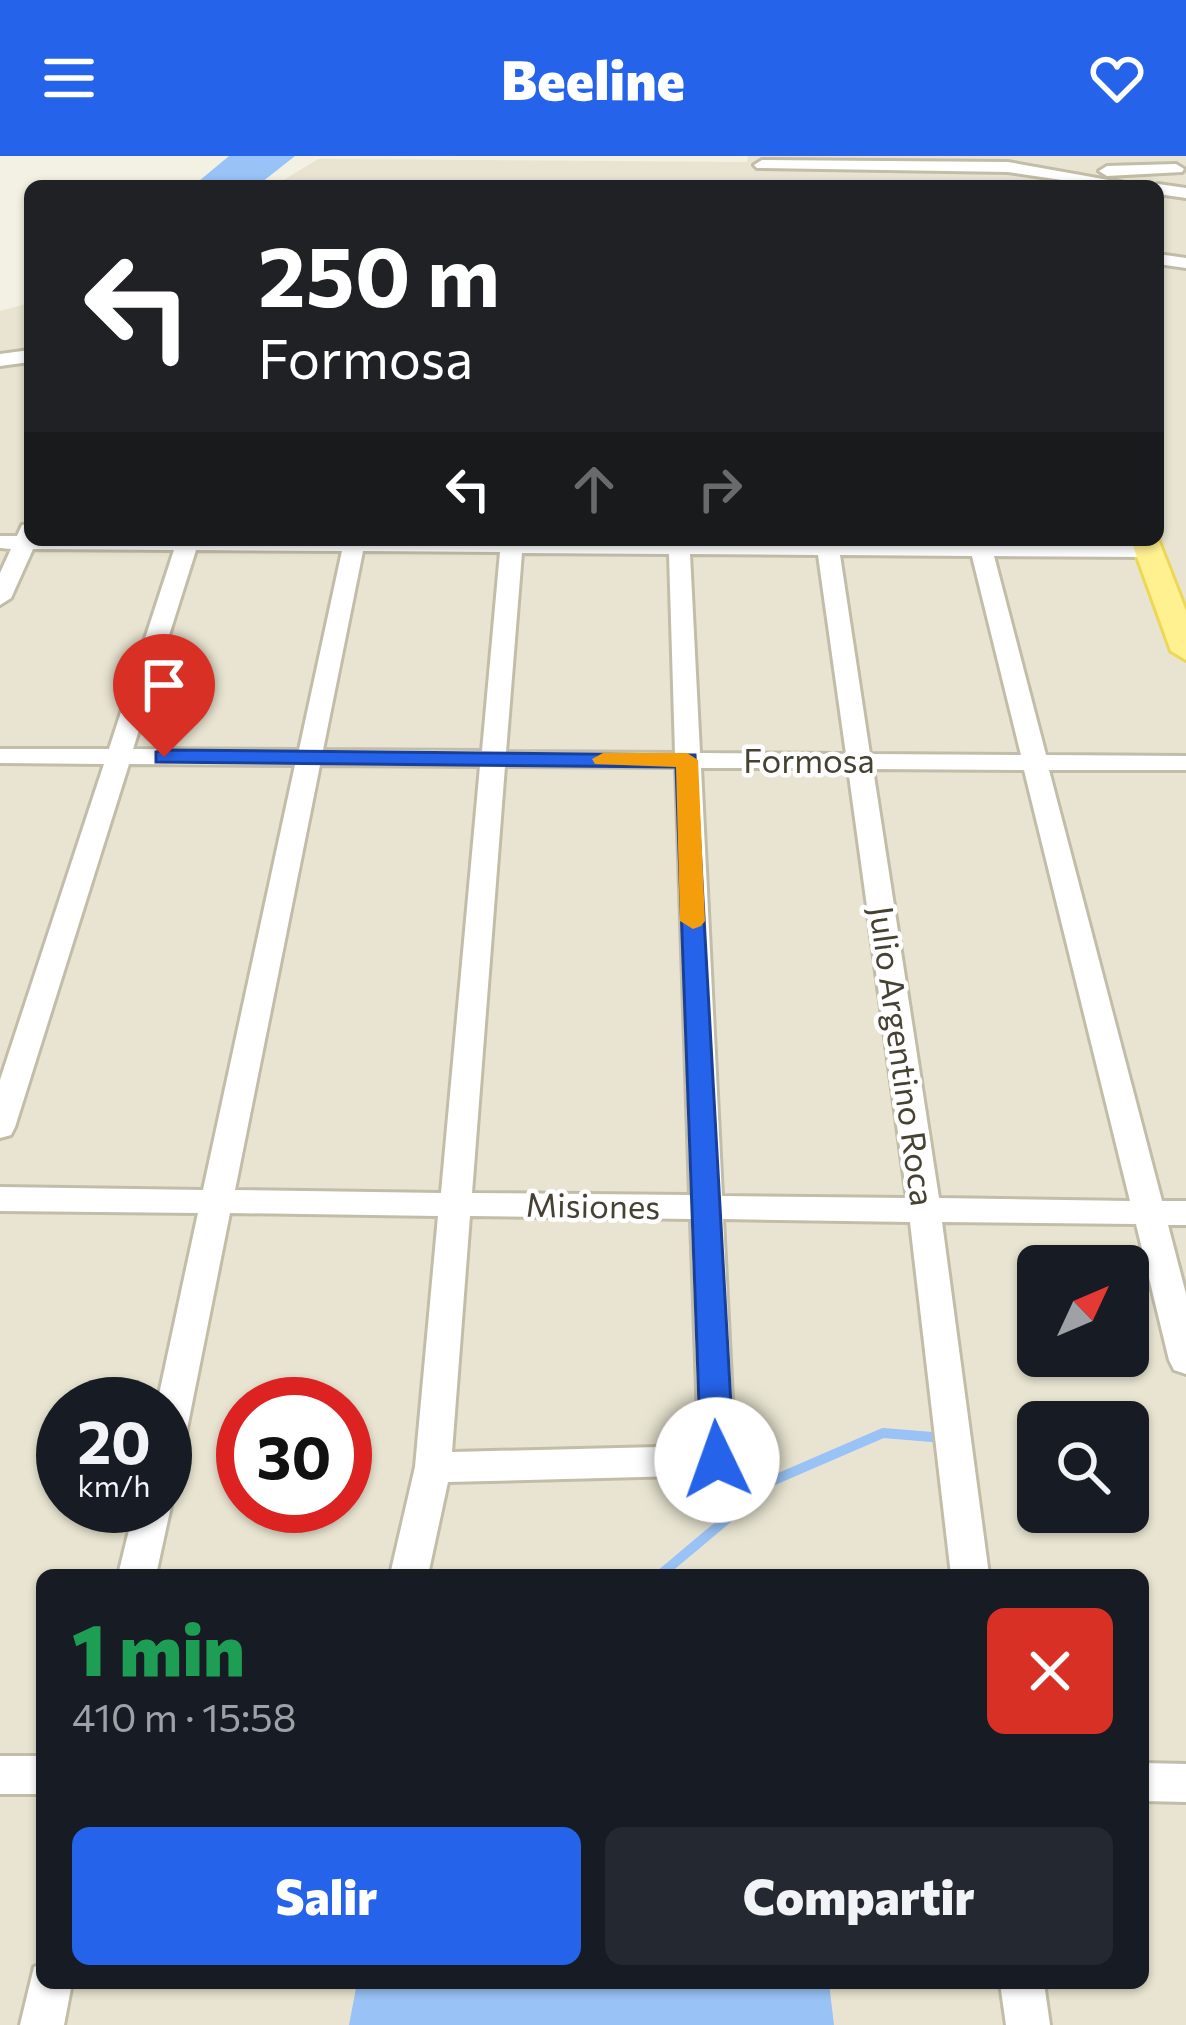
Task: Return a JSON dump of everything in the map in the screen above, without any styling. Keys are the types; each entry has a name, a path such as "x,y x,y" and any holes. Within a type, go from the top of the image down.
{"main road":[{"path":"1148,546 1175,593 1186,651"}],"street":[{"path":"763,165 1006,161 1036,172 1092,180"},
{"path":"1036,172 1051,166 1100,172 1176,169"},
{"path":"0,598 24,543"},
{"path":"0,1126 186,546"},
{"path":"181,1377 306,758 354,546"},
{"path":"410,1569 433,1467 512,546"},
{"path":"433,1467 717,1460 679,546"},
{"name":"Julio Argentino Roca","path":"831,546 925,1210 969,1569"},
{"path":"982,546 1186,1360"},
{"name":"Formosa","path":"0,756 1186,763"},
{"name":"Misiones","path":"0,1198 1186,1213"},
{"path":"138,1569 146,1533"},
{"path":"0,1775 36,1775"},
{"path":"1149,1782 1186,1783"},
{"path":"42,2025 49,1989"},
{"path":"1023,1989 1028,2025"}],"shaded area":[{"path":"748,156 1186,156 1186,2025 0,2025 0,311 24,305 24,546 1164,546 1164,180 284,180 318,159 747,162"}],"water":[{"path":"229,156 295,156 265,180 200,180"},
{"path":"356,1989 830,1989 834,2025 349,2025"}],"waterway":[{"path":"667,1569 772,1481 883,1433 932,1437"}],"slow traffic":[{"path":"603,759 687,760 693,921"}],"route":[{"path":"164,757 687,760 717,1460"}]}
